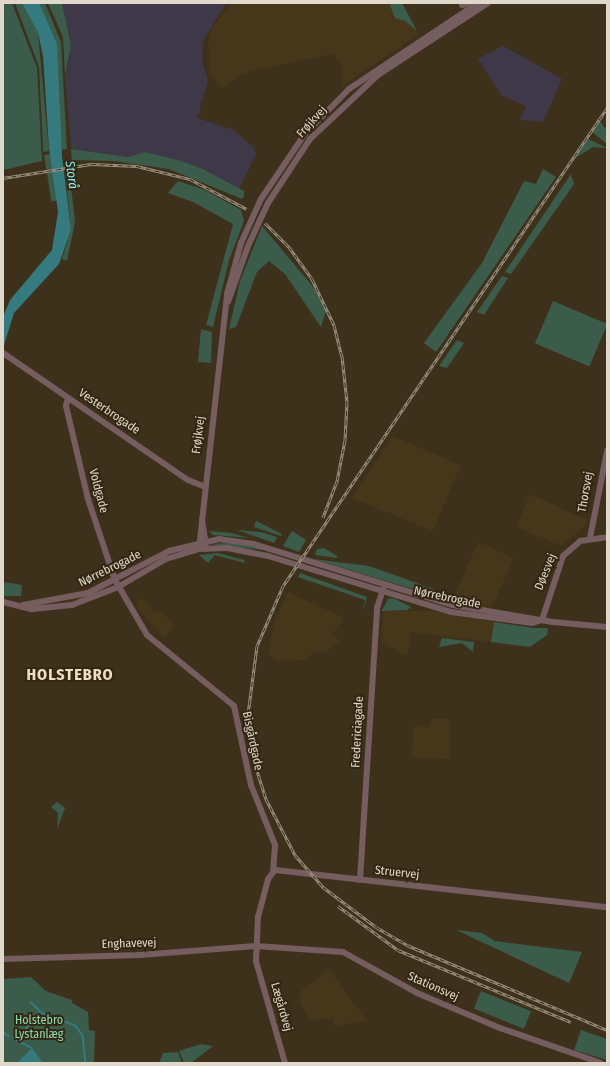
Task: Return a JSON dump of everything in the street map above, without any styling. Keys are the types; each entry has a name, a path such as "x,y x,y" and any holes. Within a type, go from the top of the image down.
{"street":[{"path":"462,5 470,3"},
{"name":"Frøjkvej","path":"203,548 201,510 224,315 241,243 268,187 304,135 374,70 478,3"},
{"name":"Frøjkvej","path":"224,315 258,223 279,183 310,139 378,75 488,3"},
{"name":"Vesterbrogade","path":"5,355 188,480 204,486"},
{"name":"Voldgade","path":"68,398 66,406 88,499 118,587"},
{"name":"Thorsvej","path":"590,538 607,451"},
{"name":"Døesvej","path":"542,620 563,556 572,547 590,538 607,537"},
{"name":"Nørrebrogade","path":"23,605 71,598 115,580 169,550 202,541 254,544 384,586 452,605 542,620 607,627"},
{"name":"Nørrebrogade","path":"23,605 32,609 72,605 118,587 166,559 203,548 258,553 382,593 451,612 532,623 542,620"},
{"name":"Fredericiagade","path":"360,880 373,661 384,586"},
{"name":"Bisgårdgade","path":"118,587 147,635 234,706 251,786 275,844 273,871"},
{"path":"3,602 23,605"},
{"path":"256,946 260,910 273,871"},
{"name":"Struervej","path":"273,871 607,907"},
{"name":"Lægårdvej","path":"256,946 256,956 285,1063"},
{"name":"Enghavevej","path":"3,959 140,955 256,946"},
{"name":"Stationsvej","path":"256,946 350,953 384,977 417,993 500,1028 601,1063"}],"shaded area":[{"path":"62,3 226,3 203,41 202,59 208,81 197,118 234,130 254,148 256,154 239,189 203,169 145,152 128,157 71,149 65,75 71,45"},
{"path":"232,3 398,3 419,34 342,86 342,65 333,54 255,70 240,75 222,89 210,72 208,38 213,26"},
{"path":"503,46 562,79 543,122 520,120 526,106 501,95 478,59"},
{"path":"392,436 461,465 433,531 352,498"},
{"path":"530,494 587,520 585,526 562,546 516,527"},
{"path":"478,542 514,558 489,613 454,597"},
{"path":"288,592 344,618 332,634 340,641 325,654 317,650 303,660 285,661 276,660 268,653 274,622"},
{"path":"142,598 152,610 164,614 175,627 163,638 135,603"},
{"path":"383,611 433,611 494,622 491,642 410,632 408,654 405,655 381,642"},
{"path":"431,719 450,719 449,759 412,758 413,726 430,727"},
{"path":"329,969 367,1021 334,1026 332,1018 309,1020 300,1002 301,991"}],"green space":[{"path":"3,3 12,3 37,68 42,161 3,170"},
{"path":"15,3 22,3 38,33 49,151 43,152 39,67"},
{"path":"39,3 45,3 61,42 67,149 62,150"},
{"path":"48,3 62,3 71,45 65,75 63,37"},
{"path":"389,3 402,3 417,31 405,21 395,18"},
{"path":"600,121 607,131 607,144 592,132"},
{"path":"588,139 607,148 593,147 574,159"},
{"path":"71,149 128,157 145,152 181,161 203,169 244,191 244,196 242,199 169,169 114,161 72,160"},
{"path":"50,154 57,200 51,201 44,155"},
{"path":"69,168 75,222 67,261 62,259 71,230 65,169"},
{"path":"543,169 556,177 436,352 424,343 482,263 524,181 536,184"},
{"path":"571,174 574,184 511,274 505,272"},
{"path":"178,181 205,190 241,210 244,221 229,260 213,327 206,325 233,224 193,202 168,193"},
{"path":"262,226 314,288 326,311 321,327 285,274 269,261 257,272 236,327 229,329 240,281"},
{"path":"502,276 508,278 484,315 477,312"},
{"path":"553,301 607,324 589,366 535,343"},
{"path":"201,329 212,332 211,363 198,362"},
{"path":"457,340 464,343 447,368 439,366"},
{"path":"256,521 282,534 281,536 254,527"},
{"path":"237,530 261,532 277,537 274,543"},
{"path":"209,531 232,533 249,538 213,535"},
{"path":"292,531 306,540 299,552 283,546"},
{"path":"209,544 244,544 271,551"},
{"path":"324,548 337,556 337,558 315,555 317,549"},
{"path":"218,553 244,560 245,563 215,555 208,563 199,555"},
{"path":"313,559 369,566 431,588 456,602"},
{"path":"300,573 367,597 362,614 365,600 298,577"},
{"path":"3,582 22,585 21,596 3,596"},
{"path":"389,598 395,599 411,607 407,610 381,611"},
{"path":"494,622 534,628 548,628 547,635 530,647 491,642"},
{"path":"442,638 474,642 473,652 462,643 439,647"},
{"path":"57,802 65,808 57,829 58,813 51,807"},
{"path":"456,930 482,933 495,941 582,952 569,983"},
{"name":"Holstebro Lystanlæg","path":"31,977 46,991 72,1000 72,1003 88,1012 89,1030 95,1031 94,1063 3,1063 3,979"},
{"path":"481,991 531,1011 524,1029 474,1009"},
{"path":"581,1030 607,1039 607,1060 574,1050"},
{"path":"201,1044 213,1046 191,1063 184,1063 179,1051"},
{"path":"178,1052 182,1063 159,1063 163,1053"}],"water":[{"path":"22,3 39,3 57,44 62,156 71,230 59,264 14,313 3,348 3,317 10,300 52,250 58,212 49,148 43,56 38,33"},
{"path":"32,1048 43,1063 18,1063 21,1059"}],"waterway":[{"path":"31,1002 42,1013"},
{"path":"15,1039 42,1013 76,1026 83,1036 86,1063"},
{"path":"3,1032 9,1036"},
{"path":"13,1038 32,1048"}],"railway":[{"path":"607,108 283,586 257,646 248,714 253,758 266,799 295,855 323,887 376,927 407,945 607,1030"},
{"path":"3,178 91,164 137,166 190,179 247,209"},
{"path":"265,223 289,247 312,279 334,325 342,356 347,402 345,440 337,481 323,517"},
{"path":"338,906 398,950 571,1022"}],"district":[{"name":"HOLSTEBRO","path":"70,675"}],"water label":[{"name":"Storå","path":"71,175"}]}
